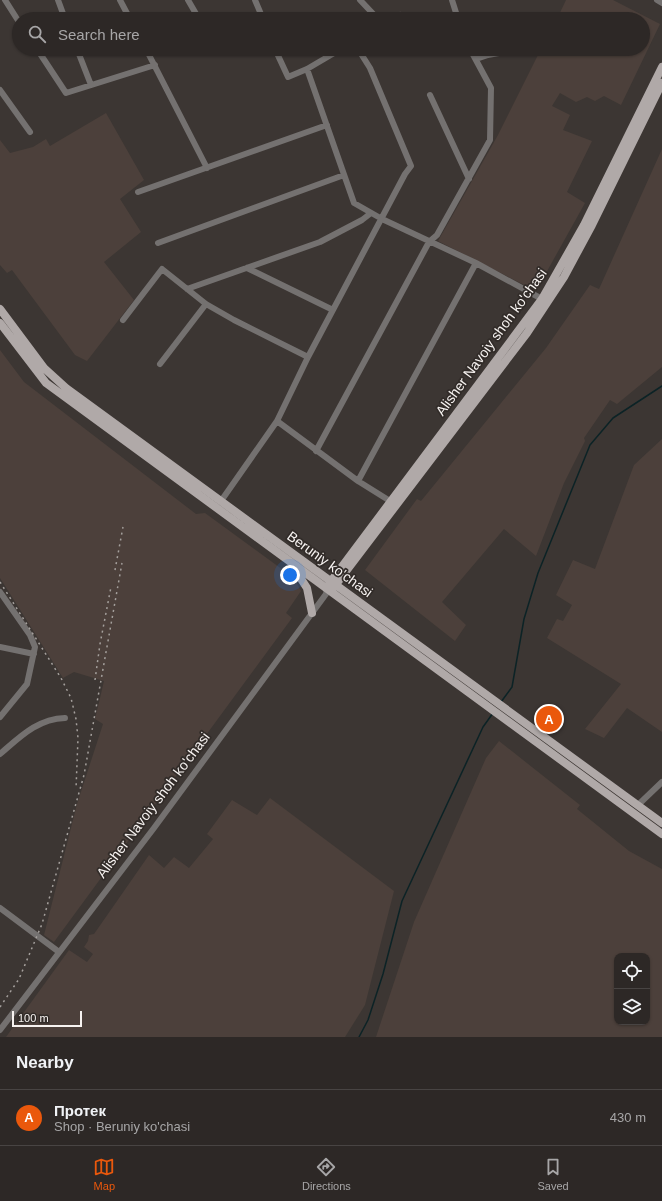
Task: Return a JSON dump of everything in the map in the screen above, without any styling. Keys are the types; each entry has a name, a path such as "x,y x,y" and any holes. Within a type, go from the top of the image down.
{"main road":[{"name":"Alisher Navoiy shoh ko'chasi","path":"330,588 390,501 542,299 584,225 662,67"},
{"name":"Alisher Navoiy shoh ko'chasi","path":"330,588 527,333 564,276 592,225 662,83"},
{"name":"Beruniy ko'chasi","path":"0,308 52,376 221,501 330,588 474,695 555,744 662,823"},
{"name":"Beruniy ko'chasi","path":"0,323 46,382 288,561 480,688 510,717 550,751 662,834"},
{"path":"288,561 307,588 312,613"},
{"path":"550,751 555,744"}],"street":[{"path":"5,0 13,12"},
{"path":"58,0 62,12"},
{"path":"120,0 126,12"},
{"path":"188,0 195,12"},
{"path":"255,0 260,12"},
{"path":"360,0 371,12"},
{"path":"452,0 456,12"},
{"path":"657,0 662,3"},
{"path":"42,56 66,93 155,65"},
{"path":"80,56 91,85"},
{"path":"150,56 207,168"},
{"path":"278,56 288,77 329,56"},
{"path":"221,501 277,421 308,357 405,174 410,169 411,162 370,68 362,56"},
{"path":"316,450 429,242 437,235 490,140 491,88 474,56"},
{"path":"476,59 485,56"},
{"path":"306,69 354,203 382,219 476,263 542,299"},
{"path":"0,90 30,132"},
{"path":"430,95 468,179"},
{"path":"138,192 327,125"},
{"path":"158,243 344,175"},
{"path":"187,289 320,242 362,220 372,213"},
{"path":"358,481 476,263"},
{"path":"247,268 333,310"},
{"path":"124,320 162,269 206,304 234,320 308,357"},
{"path":"160,364 206,304"},
{"path":"277,421 358,481 390,501"},
{"name":"Alisher Navoiy shoh ko'chasi","path":"0,1030 154,828 330,588"},
{"path":"0,592 30,634 35,647 27,684 0,717"},
{"path":"0,647 34,654"},
{"path":"0,754 27,731 50,718 65,718"},
{"path":"638,805 662,782"},
{"path":"0,908 59,952"}],"shaded area":[{"path":"566,0 613,0 636,12 560,12"},
{"path":"650,19 660,24 650,45"},
{"path":"538,56 645,56 621,105 604,96 595,101 587,97 576,102 560,93 552,106 570,115 563,130 592,141 567,192 585,203 536,291 438,241 498,135"},
{"path":"106,113 144,180 120,199 141,232 104,262 134,300 87,361 75,355 12,270 7,273 0,265 0,140 10,153 33,147 46,139 50,146"},
{"path":"662,149 662,367 617,404 610,400 584,438 585,441 564,483 536,556 504,529 442,602 466,625 455,641 365,570 417,499 421,501 546,348 590,285 599,289"},
{"path":"0,350 24,382 196,514 205,513 294,578 301,591 286,613 292,618 54,942 44,935 77,804 103,724 95,719 104,681 74,672 63,678 0,578"},
{"path":"662,439 662,732 627,708 604,738 585,729 621,684 547,638 557,619 563,621 572,605 556,595 573,560 595,569 634,465"},
{"path":"499,741 580,805 577,809 629,851 662,869 662,1037 376,1037 414,922 486,758"},
{"path":"270,798 394,891 365,1005 345,1037 6,1037 69,950 87,962 93,954 84,947 88,941 89,935 94,934 149,855 164,868 174,857 189,868 213,839 207,834 232,800 257,815"}],"waterway":[{"path":"501,702 512,687 524,619 538,573 590,445 613,418 662,386"},
{"path":"359,1037 368,1020 383,974 402,901 483,727 493,713"}],"railway":[{"path":"115,570 123,527"},
{"path":"0,1007 19,979 42,924 84,775 122,563"},
{"path":"0,582 61,678 71,698 76,719 78,738 76,789"},
{"path":"95,680 111,587"}],"place":[{"name":"Протек","path":"549,719"}]}
